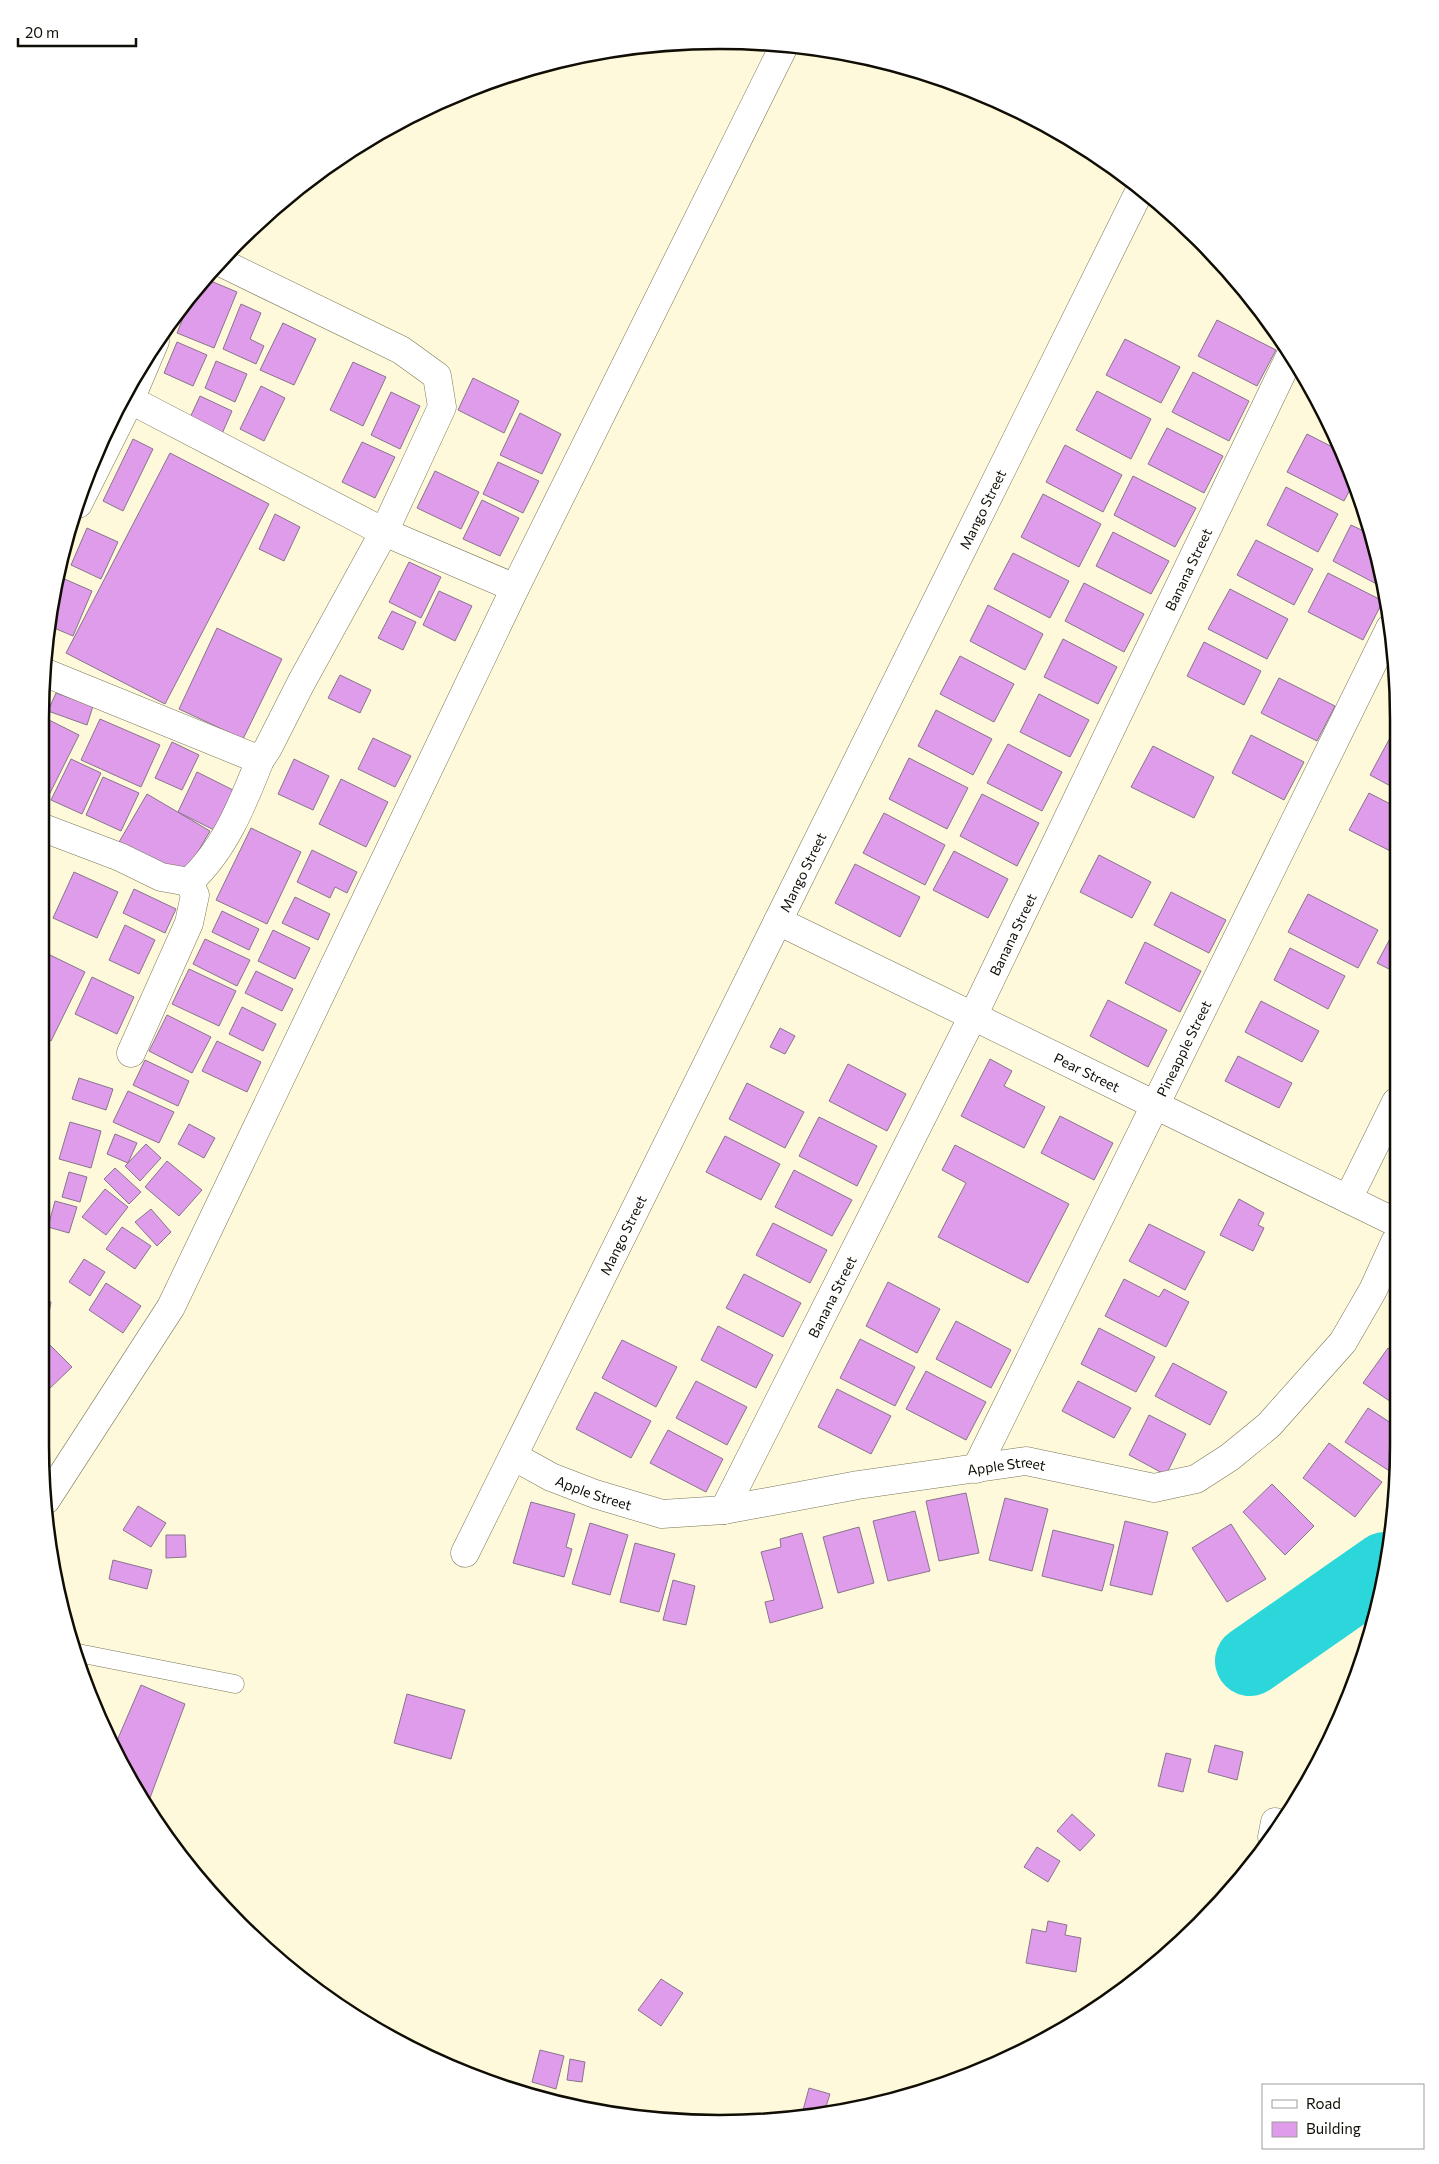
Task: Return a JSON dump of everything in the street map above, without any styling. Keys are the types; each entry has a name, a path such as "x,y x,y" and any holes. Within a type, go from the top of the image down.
{"street":[{"path":"50,1493 171,1307 515,588 781,52"},
{"name":"Mango Street","path":"465,1553 1138,195"},
{"path":"189,882 203,870 218,850 260,760 384,532 442,408 437,376 401,350 226,265"},
{"name":"Banana Street","path":"724,1510 973,1016 1287,363"},
{"path":"130,400 384,532 515,588"},
{"name":"Pineapple Street","path":"976,1469 1385,637"},
{"path":"50,675 260,760"},
{"path":"49,830 120,857 161,877 189,882"},
{"path":"131,1053 189,923 195,895 189,882"},
{"name":"Pear Street","path":"778,922 1390,1220"},
{"path":"1348,1199 1390,1114"},
{"name":"Apple Street","path":"513,1456 551,1477 595,1494 662,1514 724,1510 858,1485 1026,1461 1154,1488 1196,1480 1230,1457 1269,1425 1343,1342 1373,1290 1390,1253"}],"lane":[{"path":"82,1654 235,1684"}],"building":[{"path":"211,281 237,292 214,348 177,333 184,315"},
{"path":"241,304 261,313 250,339 264,346 256,364 223,349"},
{"path":"1217,320 1276,350 1257,386 1198,356"},
{"path":"283,323 316,339 294,385 260,370"},
{"path":"1125,339 1180,367 1161,403 1106,375"},
{"path":"177,342 207,355 193,386 164,373"},
{"path":"216,361 247,374 235,402 205,388"},
{"path":"353,362 386,377 363,426 330,410"},
{"path":"1193,372 1249,401 1229,441 1172,412"},
{"path":"473,378 519,401 504,433 458,410"},
{"path":"261,386 285,398 264,441 240,429"},
{"path":"1097,391 1151,419 1131,459 1076,430"},
{"path":"391,392 420,406 400,449 371,435"},
{"path":"200,396 232,411 221,436 188,422"},
{"path":"520,413 561,434 542,474 500,455"},
{"path":"1167,428 1223,456 1204,493 1148,464"},
{"path":"1307,434 1332,447 1350,490 1344,501 1287,472"},
{"path":"133,439 153,449 123,511 103,501"},
{"path":"362,442 395,457 375,498 342,482"},
{"path":"1065,445 1122,475 1103,512 1046,482"},
{"path":"170,453 269,504 165,704 66,653"},
{"path":"498,462 539,481 523,513 483,494"},
{"path":"435,471 479,492 461,529 417,508"},
{"path":"1133,476 1196,508 1175,547 1114,515"},
{"path":"1286,487 1338,514 1318,552 1267,525"},
{"path":"1043,494 1101,524 1079,567 1021,537"},
{"path":"482,500 519,518 500,556 463,539"},
{"path":"275,514 300,527 284,561 259,549"},
{"path":"1351,525 1363,530 1376,584 1333,561"},
{"path":"87,528 118,542 101,579 71,565"},
{"path":"1113,532 1169,561 1151,594 1096,566"},
{"path":"1256,540 1313,569 1294,605 1237,575"},
{"path":"1013,553 1069,581 1050,618 994,589"},
{"path":"409,562 441,577 421,618 389,602"},
{"path":"1328,573 1379,599 1380,606 1363,640 1308,612"},
{"path":"64,579 92,591 73,636 55,628"},
{"path":"1084,583 1144,614 1124,652 1065,621"},
{"path":"1230,589 1288,619 1267,659 1208,629"},
{"path":"439,591 472,606 455,641 423,625"},
{"path":"988,605 1043,634 1025,670 970,641"},
{"path":"392,611 416,622 403,650 378,638"},
{"path":"217,628 282,659 243,739 179,709"},
{"path":"1063,639 1117,667 1098,704 1044,677"},
{"path":"1204,642 1261,671 1244,705 1187,676"},
{"path":"960,656 1014,684 994,722 940,694"},
{"path":"340,675 371,690 360,713 328,698"},
{"path":"1279,678 1335,706 1317,741 1261,713"},
{"path":"56,693 93,706 87,725 49,711"},
{"path":"1039,694 1089,720 1070,757 1020,732"},
{"path":"936,710 992,739 973,775 918,746"},
{"path":"100,719 160,745 141,787 81,760"},
{"path":"49,720 79,735 49,795"},
{"path":"1251,735 1304,762 1284,800 1232,773"},
{"path":"373,738 411,756 395,787 358,769"},
{"path":"1390,738 1390,786 1370,775"},
{"path":"172,742 199,755 182,790 155,778"},
{"path":"1008,744 1062,772 1042,811 987,783"},
{"path":"1153,746 1214,777 1194,818 1131,787"},
{"path":"909,758 968,788 947,829 889,799"},
{"path":"71,759 101,773 82,814 51,800"},
{"path":"294,759 329,776 313,810 278,794"},
{"path":"197,772 233,790 214,830 178,812"},
{"path":"103,777 139,793 121,831 86,815"},
{"path":"341,779 388,802 366,847 319,824"},
{"path":"1369,793 1390,804 1390,851 1349,830"},
{"path":"147,794 210,831 182,879 119,842"},
{"path":"982,794 1039,823 1017,866 960,836"},
{"path":"884,813 945,845 925,885 863,853"},
{"path":"251,828 301,852 267,924 216,900"},
{"path":"312,850 357,872 347,893 335,887 330,898 297,882"},
{"path":"954,851 1008,879 988,918 933,890"},
{"path":"1099,855 1151,882 1132,918 1080,892"},
{"path":"855,864 920,897 900,937 835,903"},
{"path":"74,872 118,892 97,938 53,918"},
{"path":"134,889 176,909 165,933 123,913"},
{"path":"1171,892 1226,920 1209,953 1154,925"},
{"path":"1308,894 1378,930 1358,968 1288,932"},
{"path":"295,897 330,914 318,940 282,923"},
{"path":"222,911 259,929 249,950 212,932"},
{"path":"125,925 155,940 139,974 109,960"},
{"path":"273,930 310,948 295,979 258,961"},
{"path":"205,939 250,960 237,986 193,964"},
{"path":"1390,939 1390,970 1377,963"},
{"path":"1145,942 1201,971 1180,1012 1125,983"},
{"path":"1290,948 1345,976 1328,1009 1274,980"},
{"path":"49,954 85,972 51,1041 49,1040"},
{"path":"189,969 236,991 219,1026 172,1004"},
{"path":"256,971 293,989 282,1011 245,993"},
{"path":"92,977 134,997 117,1034 75,1014"},
{"path":"1108,1000 1167,1030 1148,1067 1090,1036"},
{"path":"1261,1001 1319,1031 1302,1062 1245,1032"},
{"path":"242,1007 276,1024 263,1051 229,1034"},
{"path":"167,1015 211,1037 192,1073 149,1051"},
{"path":"780,1028 795,1036 785,1054 770,1047"},
{"path":"217,1041 261,1062 247,1092 202,1071"},
{"path":"1238,1056 1292,1083 1279,1108 1225,1081"},
{"path":"990,1059 1012,1071 1004,1086 1045,1107 1024,1148 961,1116"},
{"path":"145,1060 189,1081 178,1106 133,1085"},
{"path":"848,1064 906,1094 887,1131 829,1101"},
{"path":"79,1078 113,1089 106,1110 72,1099"},
{"path":"747,1083 804,1112 785,1148 729,1119"},
{"path":"128,1091 174,1112 159,1143 113,1122"},
{"path":"1060,1116 1113,1143 1094,1180 1041,1153"},
{"path":"819,1117 877,1146 857,1186 799,1156"},
{"path":"70,1122 101,1131 91,1168 59,1159"},
{"path":"189,1124 215,1138 204,1158 178,1144"},
{"path":"115,1134 137,1143 128,1163 107,1154"},
{"path":"725,1136 780,1164 761,1200 706,1172"},
{"path":"146,1144 161,1158 140,1181 125,1166"},
{"path":"955,1145 1069,1204 1028,1283 938,1237 966,1183 942,1170"},
{"path":"167,1161 202,1190 179,1216 145,1187"},
{"path":"115,1168 141,1192 129,1204 104,1179"},
{"path":"794,1170 852,1200 832,1236 775,1207"},
{"path":"69,1172 87,1177 80,1202 62,1197"},
{"path":"105,1189 128,1207 106,1235 82,1217"},
{"path":"1239,1199 1264,1213 1258,1225 1264,1228 1253,1251 1220,1235"},
{"path":"55,1201 77,1207 69,1233 49,1227"},
{"path":"151,1209 171,1232 157,1246 135,1222"},
{"path":"773,1223 827,1250 810,1283 756,1255"},
{"path":"1149,1224 1205,1252 1185,1290 1129,1261"},
{"path":"122,1227 151,1246 135,1269 106,1249"},
{"path":"84,1259 105,1272 90,1296 69,1282"},
{"path":"744,1274 801,1303 783,1337 726,1308"},
{"path":"1124,1279 1159,1297 1164,1289 1189,1302 1166,1347 1105,1316"},
{"path":"888,1282 940,1309 917,1353 866,1326"},
{"path":"106,1283 141,1306 123,1333 89,1310"},
{"path":"956,1321 1011,1350 991,1388 936,1359"},
{"path":"718,1326 773,1355 756,1388 701,1360"},
{"path":"1099,1328 1155,1357 1136,1392 1081,1364"},
{"path":"860,1339 915,1367 895,1406 840,1378"},
{"path":"622,1340 677,1367 656,1407 602,1378"},
{"path":"49,1344 72,1367 49,1389"},
{"path":"1388,1348 1390,1350 1390,1401 1363,1383"},
{"path":"1173,1363 1227,1392 1210,1425 1155,1396"},
{"path":"926,1371 986,1402 966,1440 906,1409"},
{"path":"696,1381 747,1407 727,1445 676,1418"},
{"path":"1078,1381 1131,1408 1114,1438 1062,1411"},
{"path":"837,1389 891,1416 871,1454 818,1427"},
{"path":"595,1392 651,1421 631,1458 576,1429"},
{"path":"1368,1408 1390,1422 1389,1471 1345,1442"},
{"path":"1149,1415 1186,1434 1166,1475 1129,1455"},
{"path":"668,1430 723,1459 706,1492 650,1463"},
{"path":"1329,1443 1382,1482 1355,1517 1303,1478"},
{"path":"1272,1484 1314,1526 1285,1555 1243,1512"},
{"path":"966,1493 979,1553 939,1561 926,1501"},
{"path":"1005,1498 1048,1509 1032,1571 989,1560"},
{"path":"531,1502 575,1514 566,1547 572,1549 564,1577 513,1563"},
{"path":"138,1506 166,1523 151,1547 123,1530"},
{"path":"915,1511 930,1571 888,1581 873,1521"},
{"path":"1125,1521 1168,1532 1152,1595 1110,1585"},
{"path":"590,1523 628,1535 610,1595 572,1584"},
{"path":"1231,1524 1266,1579 1227,1602 1192,1548"},
{"path":"859,1527 874,1583 838,1593 823,1537"},
{"path":"1053,1530 1114,1545 1102,1591 1042,1576"},
{"path":"802,1533 823,1608 770,1623 765,1602 774,1600 761,1552 781,1547 780,1539"},
{"path":"166,1535 185,1535 186,1557 166,1558"},
{"path":"635,1543 675,1554 659,1612 620,1602"},
{"path":"113,1560 152,1570 147,1589 109,1579"},
{"path":"673,1580 695,1586 686,1625 663,1620"},
{"path":"141,1685 185,1704 150,1798 117,1740"},
{"path":"407,1694 465,1710 451,1759 394,1743"},
{"path":"1215,1745 1243,1752 1237,1780 1208,1772"},
{"path":"1166,1753 1191,1759 1183,1792 1158,1786"},
{"path":"1072,1814 1095,1835 1080,1851 1057,1831"},
{"path":"1037,1847 1060,1861 1048,1882 1024,1867"},
{"path":"1048,1921 1067,1925 1065,1935 1081,1938 1076,1972 1026,1963 1032,1929 1046,1932"},
{"path":"661,1979 683,1993 661,2026 638,2010"},
{"path":"540,2050 564,2056 556,2089 532,2082"},
{"path":"570,2059 585,2062 582,2082 567,2080"},
{"path":"809,2088 830,2094 826,2106 803,2110"}],"waterway":[{"path":"1250,1661 1378,1572"}]}
